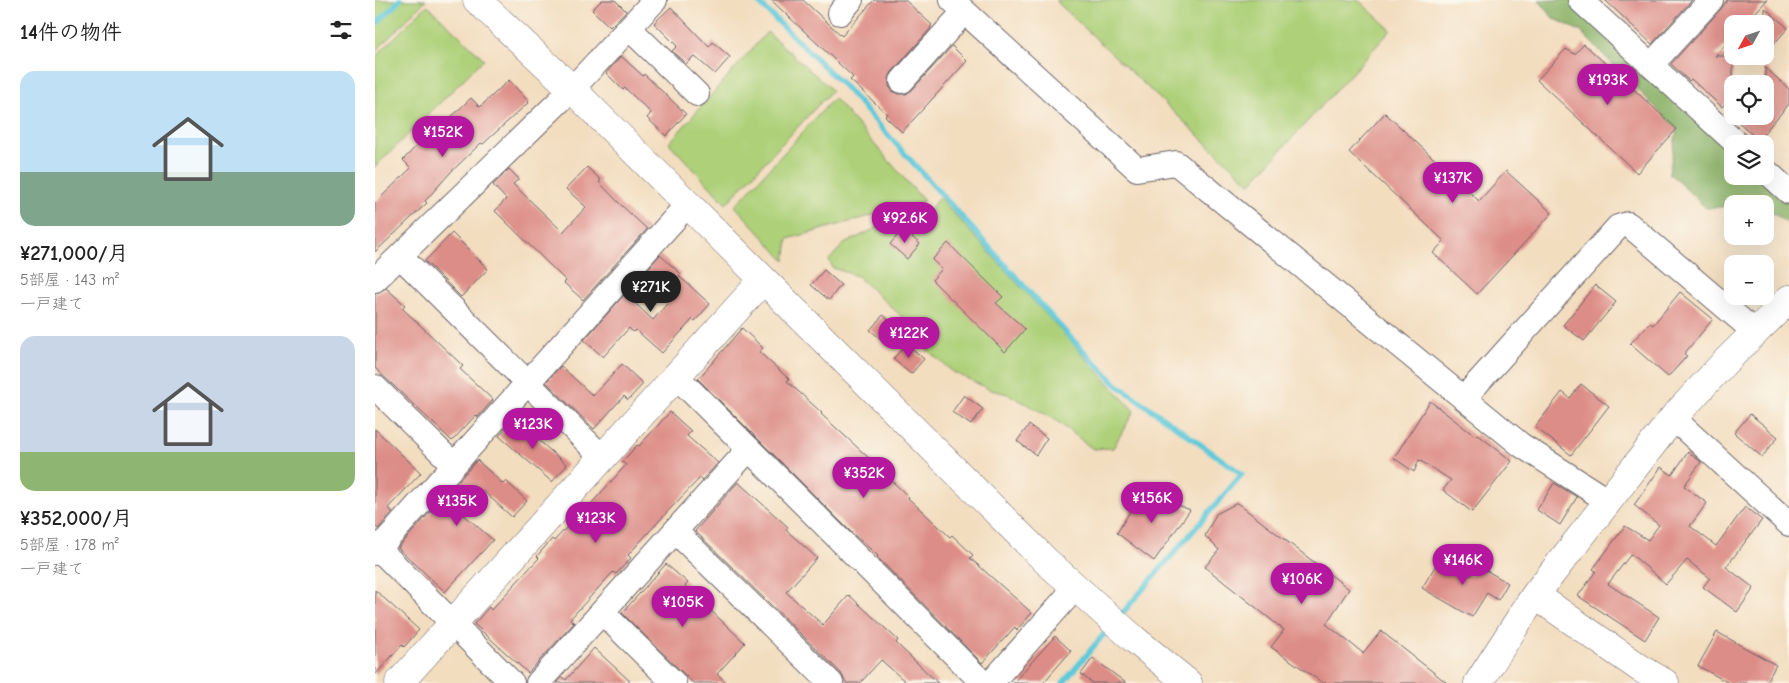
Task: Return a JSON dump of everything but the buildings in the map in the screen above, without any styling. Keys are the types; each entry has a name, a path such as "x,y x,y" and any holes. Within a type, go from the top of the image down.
{"street":[{"path":"477,0 572,89 1046,560 1134,639 1188,683"},
{"path":"375,280 572,89 655,0"},
{"path":"1651,65 1711,0"},
{"path":"1585,2 1727,135"},
{"path":"902,80 958,6 1137,169 1176,163 1521,444 1608,501"},
{"path":"629,28 697,94"},
{"path":"1774,178 1789,192"},
{"path":"512,683 453,622 376,549 454,465 687,205"},
{"path":"1464,398 1617,227 1629,224 1755,332"},
{"path":"400,256 603,458"},
{"path":"399,683 763,280"},
{"path":"1478,683 1535,596 1673,418 1725,362 1789,299"},
{"path":"677,377 983,683"},
{"path":"375,387 454,465"},
{"path":"1673,418 1789,524"},
{"path":"538,683 749,449"},
{"path":"675,531 831,683"},
{"path":"991,683 1076,587"},
{"path":"1535,596 1665,683"},
{"path":"602,612 674,683"}],"green space":[{"path":"375,0 426,0 375,52"},
{"path":"1055,0 1358,0 1391,30 1250,184"},
{"path":"1539,0 1580,0 1724,136 1724,185 1774,184 1789,198 1789,224 1774,214 1774,195 1724,195 1724,207 1706,208 1669,173 1677,129 1580,31 1553,18"},
{"path":"427,5 484,59 375,167 375,57"},
{"path":"767,32 832,90 726,204 669,143"},
{"path":"834,98 924,201 788,239 785,261 735,206"},
{"path":"939,197 1134,411 1113,448 1093,449 1054,419 1008,394 991,390 953,372 926,349 909,323 857,276 833,268 829,260 844,244 892,220 929,211"}],"waterway":[{"path":"375,25 400,0"},
{"path":"756,0 843,85 1069,336 1116,384 1242,474 1119,617"},
{"path":"1063,683 1110,627"}]}
